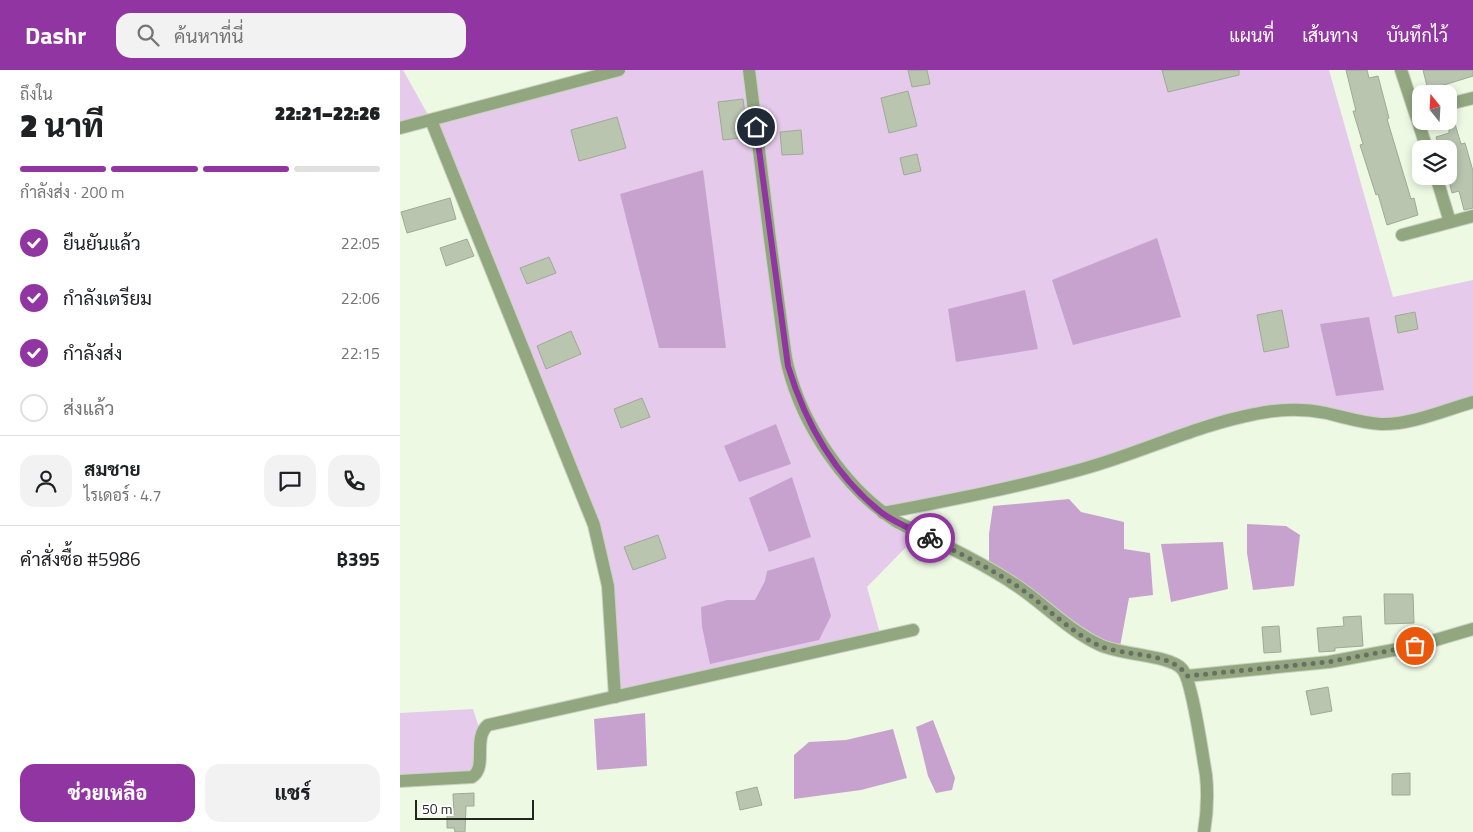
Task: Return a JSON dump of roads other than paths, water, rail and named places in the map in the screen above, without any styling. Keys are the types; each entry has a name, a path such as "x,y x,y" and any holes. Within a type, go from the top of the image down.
{"street":[{"path":"400,128 619,70"},
{"path":"749,70 788,366 796,394 825,449 848,479 883,513 1020,588 1089,640 1119,652 1172,662 1182,668 1190,686 1206,776 1207,802 1204,832"},
{"path":"1401,70 1412,98"},
{"path":"1458,102 1473,98"},
{"path":"431,120 594,525 608,586 615,698"},
{"path":"1439,185 1450,222"},
{"path":"1402,235 1473,216"},
{"path":"883,513 979,494 1087,468 1211,425 1254,414 1289,409 1324,413 1351,420 1382,424 1407,421 1473,402"},
{"path":"1187,676 1328,662 1415,646 1473,629"},
{"path":"400,781 472,777 478,770 481,734 488,725 913,630"}]}
